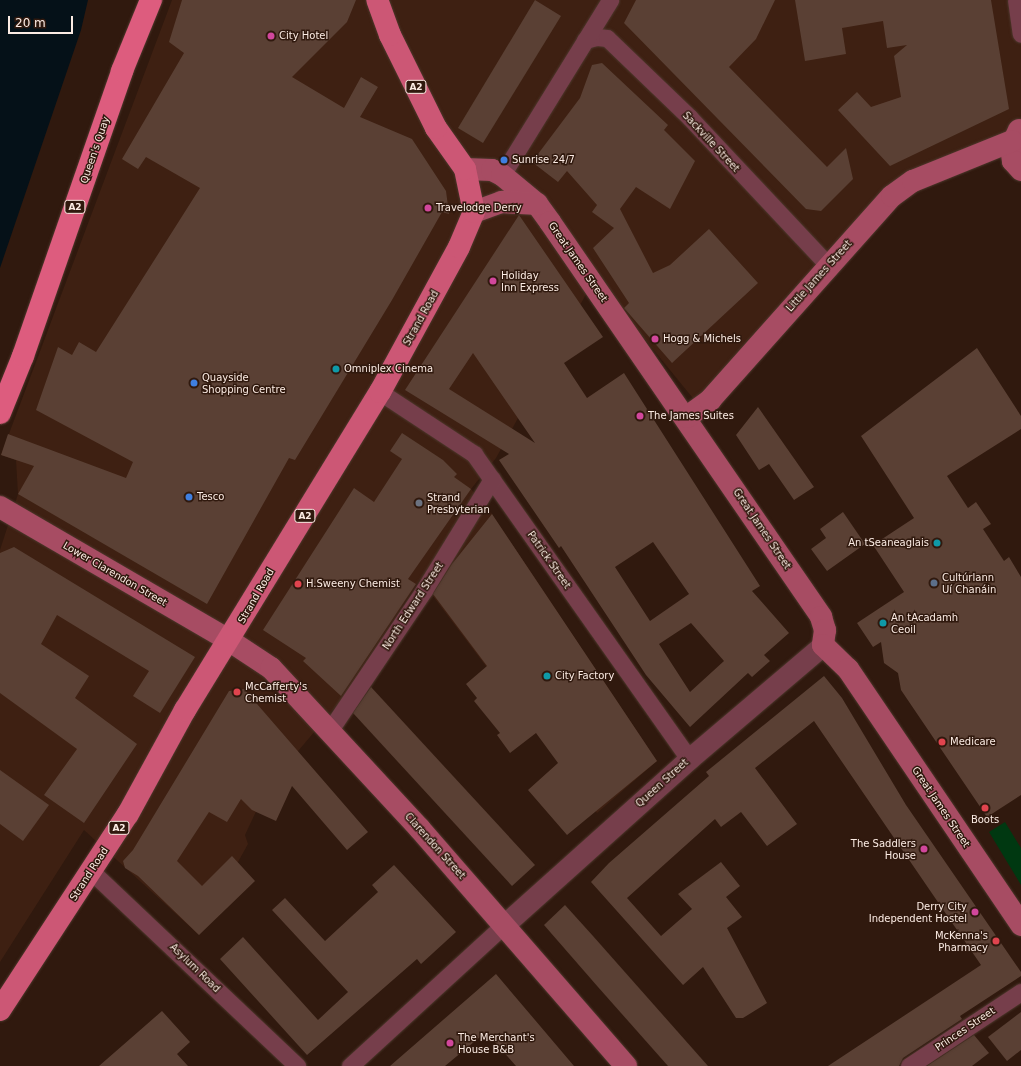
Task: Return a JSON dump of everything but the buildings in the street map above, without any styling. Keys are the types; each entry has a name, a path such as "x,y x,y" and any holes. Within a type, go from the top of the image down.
{"highway":[{"name":"Queen's Quay","path":"0,413 23,356 122,71 151,0"}],"main road":[{"name":"A2","path":"377,0 390,35 436,128 465,169 474,212"},
{"name":"Little James Street","path":"687,417 710,400 828,265 892,196 913,181 969,159 1017,150"},
{"name":"Great James Street","path":"465,169 492,170 502,175 536,204 687,417 821,617 825,630 823,646 848,669 1021,925"},
{"path":"474,212 502,202 536,204"},
{"name":"Strand Road","path":"0,1010 91,870 380,392 459,247 474,212"},
{"name":"Lower Clarendon Street","path":"0,507 230,640"},
{"name":"Clarendon Street","path":"230,640 271,668 330,730 504,925 626,1066"}],"street":[{"path":"502,175 610,0"},
{"path":"1016,0 1021,34"},
{"name":"Sackville Street","path":"585,40 597,37 607,38 690,118 828,265"},
{"name":"Patrick Street","path":"380,392 474,454 689,760"},
{"name":"North Edward Street","path":"330,730 424,590 492,479"},
{"name":"Queen Street","path":"504,925 689,760 823,646"},
{"name":"Asylum Road","path":"91,870 297,1066"},
{"path":"350,1066 504,925"},
{"name":"Princes Street","path":"909,1066 1021,992"}],"shaded area":[{"path":"0,0 88,0 81,30 0,268"},
{"path":"172,0 1021,0 1021,148 888,194 696,402 595,278 496,458 471,489 492,514 657,761 597,813 420,579 341,700 299,750 274,773 245,835 248,844 198,934 84,830 0,962 0,550 18,494 16,460 1,455"}],"green space":[{"path":"1005,822 1021,848 1021,885 989,832"}],"place":[{"name":"City Hotel","path":"271,36"},
{"name":"Sunrise 24/7","path":"504,160"},
{"name":"Travelodge Derry","path":"428,208"},
{"name":"Holiday Inn Express","path":"493,281"},
{"name":"Hogg & Michels","path":"655,339"},
{"name":"Omniplex Cinema","path":"336,369"},
{"name":"Quayside Shopping Centre","path":"194,383"},
{"name":"The James Suites","path":"640,416"},
{"name":"Tesco","path":"189,497"},
{"name":"Strand Presbyterian","path":"419,503"},
{"name":"An tSeaneaglais","path":"937,543"},
{"name":"Cultúrlann Uí Chanáin","path":"934,583"},
{"name":"H.Sweeny Chemist","path":"298,584"},
{"name":"An tAcadamh Ceoil","path":"883,623"},
{"name":"City Factory","path":"547,676"},
{"name":"McCafferty's Chemist","path":"237,692"},
{"name":"Medicare","path":"942,742"},
{"name":"Boots","path":"985,808"},
{"name":"The Saddlers House","path":"924,849"},
{"name":"Derry City Independent Hostel","path":"975,912"},
{"name":"McKenna's Pharmacy","path":"996,941"},
{"name":"The Merchant's House B&B","path":"450,1043"}]}
